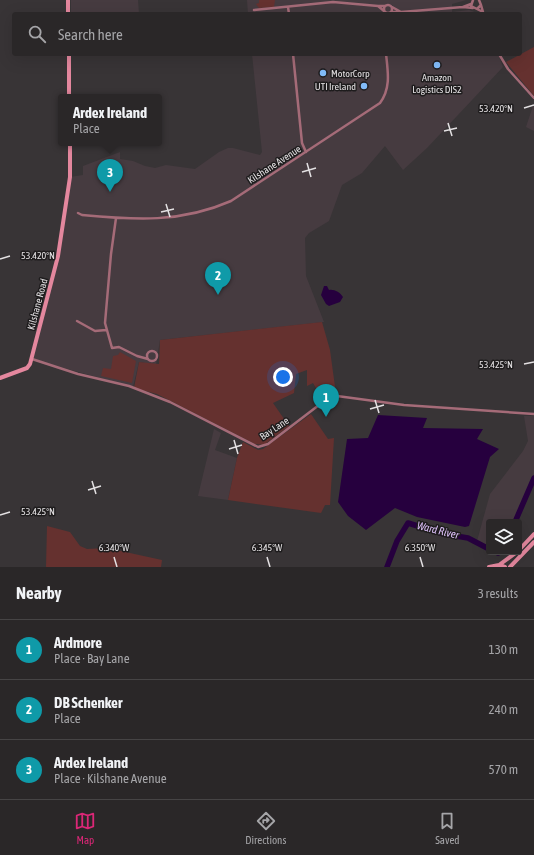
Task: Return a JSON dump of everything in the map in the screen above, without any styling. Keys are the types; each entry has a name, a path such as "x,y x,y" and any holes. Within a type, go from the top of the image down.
{"street":[{"path":"68,0 68,12"},
{"path":"462,7 471,4 473,0"},
{"path":"479,0 484,12"},
{"path":"254,10 338,2 378,6 388,5 400,12 462,7 475,9 482,12"},
{"path":"471,4 475,9"},
{"path":"475,9 481,5"},
{"path":"378,6 385,12"},
{"path":"385,6 385,12"},
{"path":"288,7 289,12"},
{"path":"390,12 392,7"},
{"path":"69,56 69,94"},
{"path":"293,56 302,143 306,152"},
{"name":"Kilshane Avenue","path":"78,213 82,215 116,218 154,219 187,215 218,207 240,195 380,103 389,82 386,56"},
{"path":"501,56 508,69 534,98"},
{"name":"Kilshane Road","path":"31,359 58,256 70,177 70,146"},
{"path":"116,218 111,254 106,330 112,348 119,347 137,356 148,359 155,360 158,355 153,350 144,357"},
{"path":"78,321 95,330 106,330"},
{"path":"147,354 148,359"},
{"path":"0,378 27,368 31,359"},
{"name":"Bay Lane","path":"31,359 78,374 129,386 170,402 258,447 268,444 319,405 337,396 404,405 534,414"},
{"path":"522,547 534,534"},
{"path":"510,567 534,542"},
{"path":"489,567 498,564 512,555"},
{"path":"498,564 505,567"}],"shaded area":[{"path":"71,0 138,0 139,12 71,12"},
{"path":"247,0 466,0 452,4 452,12 248,12"},
{"path":"259,0 275,0 274,7 259,8 256,4 259,3"},
{"path":"469,10 474,12 452,12"},
{"path":"534,47 534,96 506,62 517,56 522,56 522,53"},
{"path":"252,56 499,56 503,67 427,148 403,170 385,146 362,173 342,185 329,221 309,233 305,238 306,276 324,322 160,340 156,365 139,362 133,387 31,359 57,262 70,177 83,175 83,166 120,152 120,159 133,161 145,166 155,168 166,165 195,169 219,152 228,148 260,155 262,152"},
{"path":"534,103 534,131 526,127"},
{"path":"324,286 327,286 329,290 335,290 343,297 340,302 329,306 326,304 321,295"},
{"path":"322,322 330,350 336,394 323,400 313,383 307,386 307,370 296,374 294,393 273,403 289,426 264,445 255,444 157,394 134,388 139,362 159,364 160,340"},
{"path":"120,352 136,361 132,383 101,376 103,368 111,369 113,356 118,355"},
{"path":"311,414 328,439 334,438 330,505 325,505 321,513 228,500 237,458 243,442 258,450 263,449"},
{"path":"378,415 427,418 423,428 483,429 477,439 499,449 490,457 469,526 465,527 417,517 395,508 366,530 348,516 338,502 347,439 368,438"},
{"path":"524,416 534,416 534,475 514,519 486,519 486,546 477,541 490,494 523,451 528,441"},
{"path":"214,429 221,433 215,450 237,458 228,500 198,496"},
{"path":"47,526 70,532 80,546 87,549 107,548 162,560 161,567 46,567"}],"waterway":[{"name":"Ward River","path":"516,519 534,478"},
{"name":"Ward River","path":"387,567 397,541 408,523 444,534 468,538 486,547"}],"place":[{"name":"Amazon Logistics DIS2","path":"437,65"},
{"name":"MotorCorp","path":"323,73"},
{"name":"UTI Ireland","path":"364,86"},
{"name":"Ardex Ireland","path":"110,192"},
{"name":"DB Schenker","path":"218,295"},
{"name":"Ardmore","path":"326,417"}]}
